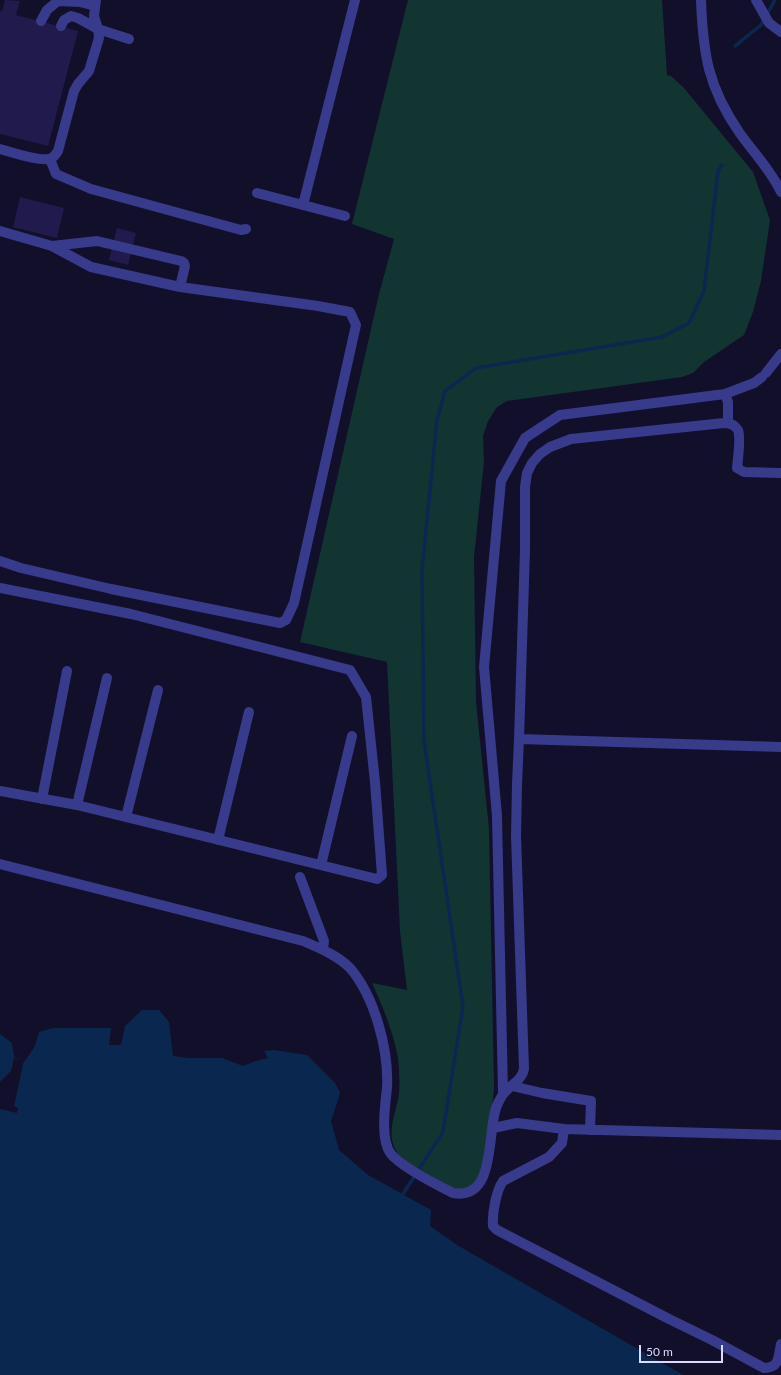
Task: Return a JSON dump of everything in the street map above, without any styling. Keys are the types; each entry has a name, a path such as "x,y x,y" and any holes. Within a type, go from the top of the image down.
{"street":[{"path":"303,205 355,0"},
{"path":"701,0 707,59 713,85 724,108 740,133 776,182 781,192"},
{"path":"756,0 768,23 781,32"},
{"path":"0,149 43,160 50,159 54,156 58,151 74,92 78,84 89,71 99,38 94,16 96,3 58,1 47,10 41,21"},
{"path":"61,26 64,20 71,16 78,18 98,29 129,39"},
{"path":"50,159 56,174 84,187 241,230 246,229"},
{"path":"257,193 345,216"},
{"path":"0,232 52,246 91,267 180,287 295,302 350,312 356,325 294,603 286,620 280,623 111,588 21,568 0,561"},
{"path":"52,246 97,241 181,261 185,266 180,287"},
{"path":"0,864 295,939 323,949 338,958 349,968 359,982 379,1026 386,1059 387,1085 384,1131 391,1153 402,1163 453,1193 470,1193 477,1187 483,1177 488,1160 496,1109 503,1093 497,816 484,667 501,480 525,438 560,415 726,394 754,383 764,375 781,354"},
{"path":"726,394 728,402 728,423"},
{"path":"503,1093 523,1076 524,1069 516,836 525,550 525,487 527,473 532,463 540,454 550,447 571,439 711,423 728,423 737,428 739,436 737,468 744,472 781,473"},
{"path":"0,588 131,614 350,670 366,697 375,782 382,875 377,879 77,805 0,791"},
{"path":"42,799 67,671"},
{"path":"77,805 107,678"},
{"path":"126,817 158,690"},
{"path":"218,840 249,712"},
{"path":"321,865 352,736"},
{"path":"519,739 781,747"},
{"path":"300,877 324,941 323,949"},
{"path":"512,1086 542,1093 591,1101 590,1130"},
{"path":"493,1128 517,1124 564,1129 781,1135"},
{"path":"564,1129 562,1143 549,1157 503,1181 500,1186 492,1219 493,1226 504,1234 764,1368 770,1368 778,1361 781,1344"}],"green space":[{"path":"408,0 662,0 667,75 671,76 684,88 753,172 770,220 761,281 753,312 744,335 704,362 693,373 682,377 507,401 497,407 488,421 483,436 484,462 474,557 476,702 489,829 494,1088 488,1156 478,1185 456,1191 404,1160 393,1145 392,1128 399,1094 398,1058 387,1019 372,983 407,990 400,931 387,662 300,642 379,294 394,239 352,224"}],"water":[{"path":"142,1010 159,1010 169,1022 173,1056 189,1058 222,1058 243,1066 268,1058 264,1051 274,1050 307,1055 335,1083 340,1093 331,1121 339,1150 368,1175 431,1210 430,1226 457,1245 683,1375 0,1375 0,1034 12,1043 14,1057 25,1061 35,1046 39,1032 53,1028 111,1028 109,1045 121,1045 125,1026"}],"pier":[{"path":"14,1058 24,1060 14,1106 18,1108 17,1113 0,1109 0,1082 11,1071"}],"building":[{"path":"5,0 20,1 16,15 78,31 48,146 0,134 0,11 2,12"},
{"path":"20,197 64,208 57,238 13,227"},
{"path":"117,228 136,233 128,265 109,260"}],"waterway":[{"path":"735,46 761,25 775,0"},
{"path":"401,1197 443,1132 463,1006 424,741 422,570 437,420 445,391 476,368 662,337 689,323 704,291 718,171 722,165"}]}
